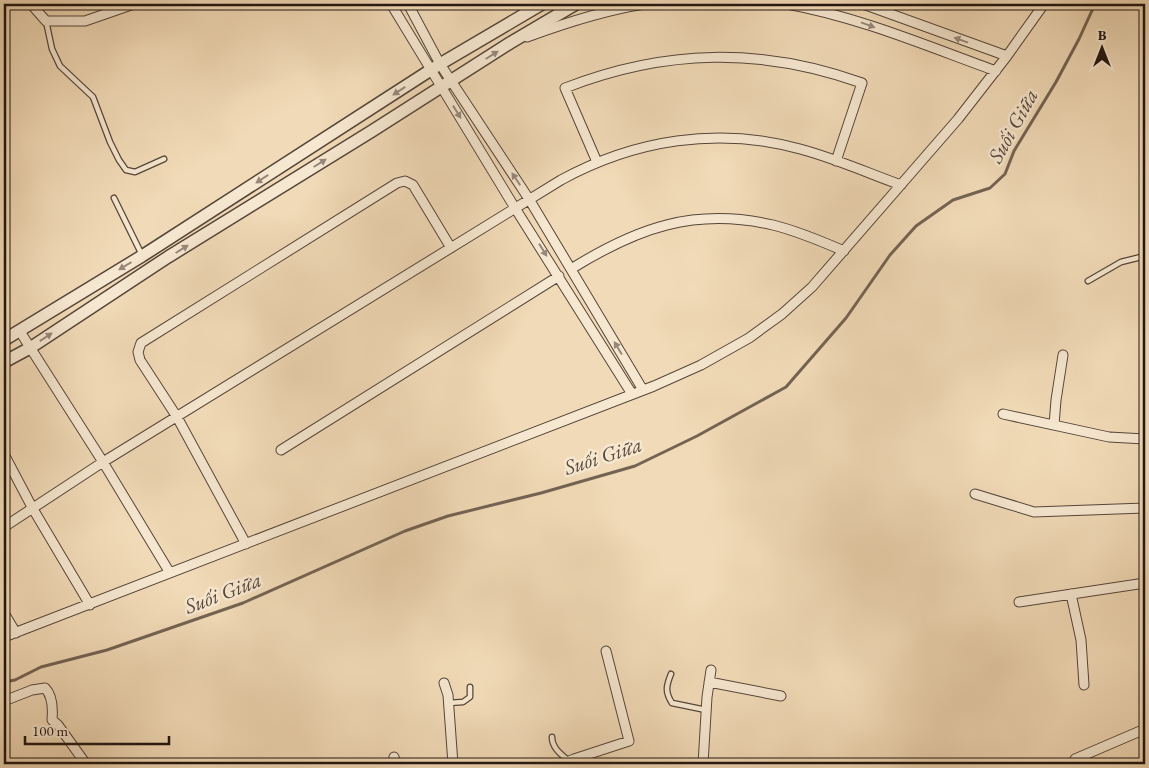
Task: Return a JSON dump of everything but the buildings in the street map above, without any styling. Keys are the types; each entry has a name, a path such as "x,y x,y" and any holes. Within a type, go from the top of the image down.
{"street":[{"path":"31,4 46,21 84,21 134,4"},
{"path":"391,4 529,199 643,390"},
{"path":"408,4 435,67"},
{"path":"4,340 142,256 435,67 542,4"},
{"path":"4,362 30,348 168,257 510,43 576,4"},
{"path":"510,43 578,19 645,4"},
{"path":"787,4 829,12 862,22 996,71"},
{"path":"863,4 1007,56"},
{"path":"4,637 643,390 700,365 760,331 797,301 844,251 958,119 996,71 1044,4"},
{"path":"597,162 565,88 606,73 642,64 714,57 757,58 800,65 862,84 836,161"},
{"path":"446,84 515,208 632,394"},
{"path":"4,527 177,416 529,199 560,180 597,162 630,150 658,144 686,139 724,138 781,144 836,161 901,185"},
{"path":"246,544 177,416 140,360 138,352 141,343 397,183 405,181 413,185 451,248"},
{"path":"571,269 606,247 636,234 667,224 700,220 736,220 773,225 844,251"},
{"path":"281,450 559,276"},
{"path":"19,330 104,462 170,573"},
{"path":"1054,425 1063,355"},
{"path":"1003,414 1109,437 1145,440"},
{"path":"4,454 33,508 90,605"},
{"path":"975,494 1034,512 1145,508"},
{"path":"1019,602 1145,583"},
{"path":"1071,594 1081,640 1084,685"},
{"path":"4,613 16,633"},
{"path":"568,763 629,741 606,651"},
{"path":"703,764 706,710 711,670"},
{"path":"709,682 781,696"},
{"path":"444,683 448,703 453,764"},
{"path":"4,700 39,689 45,688 48,690 52,705 52,720 86,764"},
{"path":"1075,759 1145,729"}],"lane":[{"path":"46,21 52,49 60,66 93,97 110,142 126,170 136,172 164,160"},
{"path":"114,198 142,256"},
{"path":"1088,281 1121,262 1145,256"},
{"path":"671,674 666,693 672,703 706,710"},
{"path":"448,703 463,702 470,697 470,687"},
{"path":"552,737 552,742 557,751 568,763"}],"waterway":[{"name":"Suối Giữa","path":"4,682 15,680 41,667 107,650 243,603 405,531 448,516 541,493 635,466 697,436 786,387 846,318 890,255 916,226 953,200 990,188 1005,174 1014,151 1056,82 1095,4"}]}
